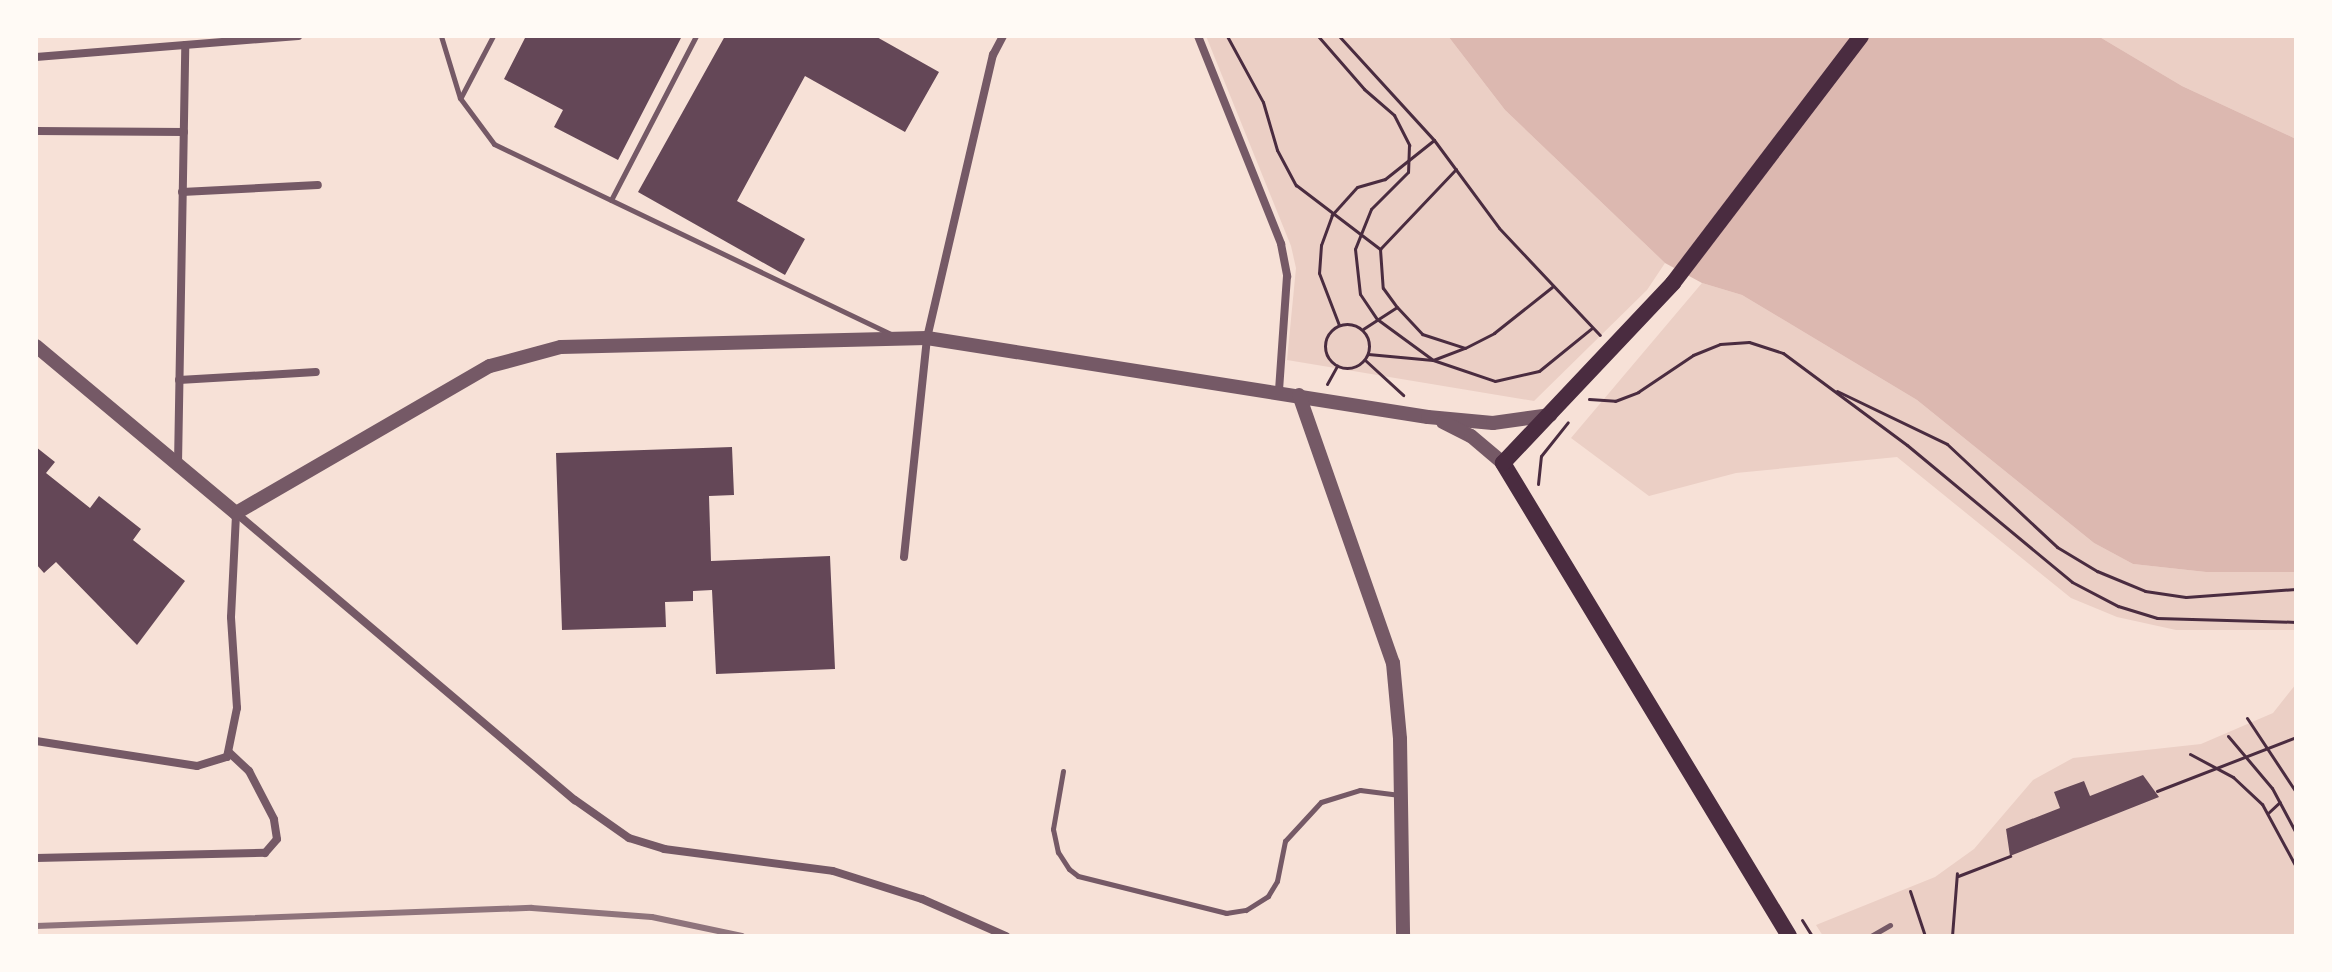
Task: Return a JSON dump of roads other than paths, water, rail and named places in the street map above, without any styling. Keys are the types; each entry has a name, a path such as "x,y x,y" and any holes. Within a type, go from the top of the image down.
{"main road":[{"path":"1789,936 1503,463 1673,283 1861,36"}],"street":[{"path":"904,557 927,338 993,55 1003,36"},
{"path":"1198,36 1281,244 1287,276 1279,391"},
{"path":"36,57 298,38"},
{"path":"178,465 185,45"},
{"path":"36,131 184,132"},
{"path":"182,192 318,185"},
{"path":"236,513 490,366 539,349 895,336 927,338 1279,391 1428,417 1493,423 1551,415"},
{"path":"36,346 575,800 629,838 664,849 833,871 922,899 1006,936"},
{"path":"179,380 316,372"},
{"path":"1299,395 1390,652 1401,795 1403,936"},
{"path":"1428,417 1471,436 1503,463"},
{"path":"36,741 197,766 222,761 230,753 237,708 231,617 236,513"},
{"path":"36,858 265,853 277,839 274,819 249,771 230,753"}],"lane":[{"path":"441,36 460,98 494,144 895,336"},
{"path":"460,98 493,36"},
{"path":"611,200 696,36"},
{"path":"1063,771 1053,829 1058,852 1069,869 1078,876 1226,913 1246,910 1268,896 1277,881 1285,841 1321,802 1360,790 1401,795"},
{"path":"1871,936 1890,925"}],"railway":[{"path":"36,926 532,908 652,917 742,936"}]}
